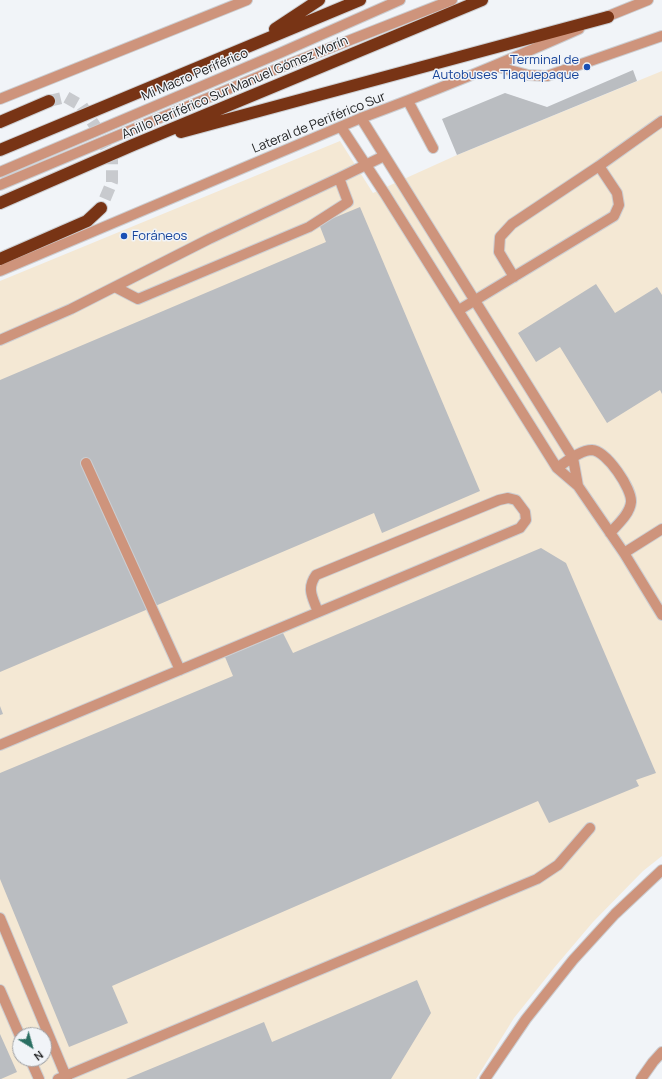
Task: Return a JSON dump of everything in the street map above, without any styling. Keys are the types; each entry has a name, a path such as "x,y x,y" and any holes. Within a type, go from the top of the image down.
{"highway":[{"path":"250,45 319,0"},
{"path":"0,150 360,0"},
{"name":"Anillo Periférico Sur Manuel Gómez Morín","path":"0,203 133,145 482,0"},
{"path":"133,145 608,17"},
{"path":"0,122 49,101"},
{"path":"0,259 87,221 102,208"}],"street":[{"path":"0,99 245,0"},
{"name":"Mi Macro Periférico","path":"0,172 400,0"},
{"name":"Mi Macro Periférico","path":"0,185 279,68 452,0"},
{"name":"Lateral de Periférico Sur","path":"0,271 361,118 495,66 648,0"},
{"path":"495,66 528,75 547,76 662,36"},
{"path":"408,101 433,148"},
{"path":"361,118 573,458 578,486"},
{"path":"514,277 499,252 500,237 512,224 599,166 662,121"},
{"path":"341,127 459,310 556,468 578,486 624,553 662,615"},
{"path":"0,340 71,309 209,239 384,156"},
{"path":"459,310 614,216 619,205 617,193 599,166"},
{"path":"115,287 138,299 308,226 348,202 339,178"},
{"path":"556,468 584,452 592,450 602,454 610,460 627,489 631,502 627,513 610,533"},
{"path":"86,463 180,670"},
{"path":"0,745 520,528 526,520 525,512 516,500 508,498 499,500 316,575 311,582 310,591 318,612"},
{"path":"624,553 662,529"},
{"path":"0,918 64,1078 537,879 558,865 590,828"},
{"path":"485,1079 526,1019 573,960 615,914 662,870"},
{"path":"0,990 16,1027"},
{"path":"641,1079 662,1052"},
{"path":"34,1067 39,1079"}],"shaded area":[{"path":"662,71 662,856 643,871 593,922 554,968 514,1018 476,1079 0,1079 0,281 340,141 373,193 457,155"}],"building":[{"path":"633,70 637,81 457,155 442,119 505,93 547,107"},
{"path":"360,207 480,491 382,533 374,513 0,672 0,380 326,242 319,224"},
{"path":"596,284 615,313 657,287 662,295 662,394 660,390 607,423 560,347 536,362 518,333"},
{"path":"541,548 566,563 656,773 636,780 639,786 549,823 538,801 112,986 128,1023 69,1047 0,879 0,773 233,676 225,657 283,633 293,653"},
{"path":"0,706 3,714 0,715"},
{"path":"417,980 431,1013 391,1079 126,1079 264,1022 272,1042"},
{"path":"0,1034 12,1061 12,1067 15,1067 17,1072 0,1079"}],"tunnel":[{"path":"49,101 66,97 82,106 97,129 112,160 112,182 101,208"}],"place":[{"name":"Terminal de Autobuses Tlaquepaque","path":"587,67"},
{"name":"Foráneos","path":"124,236"}]}
